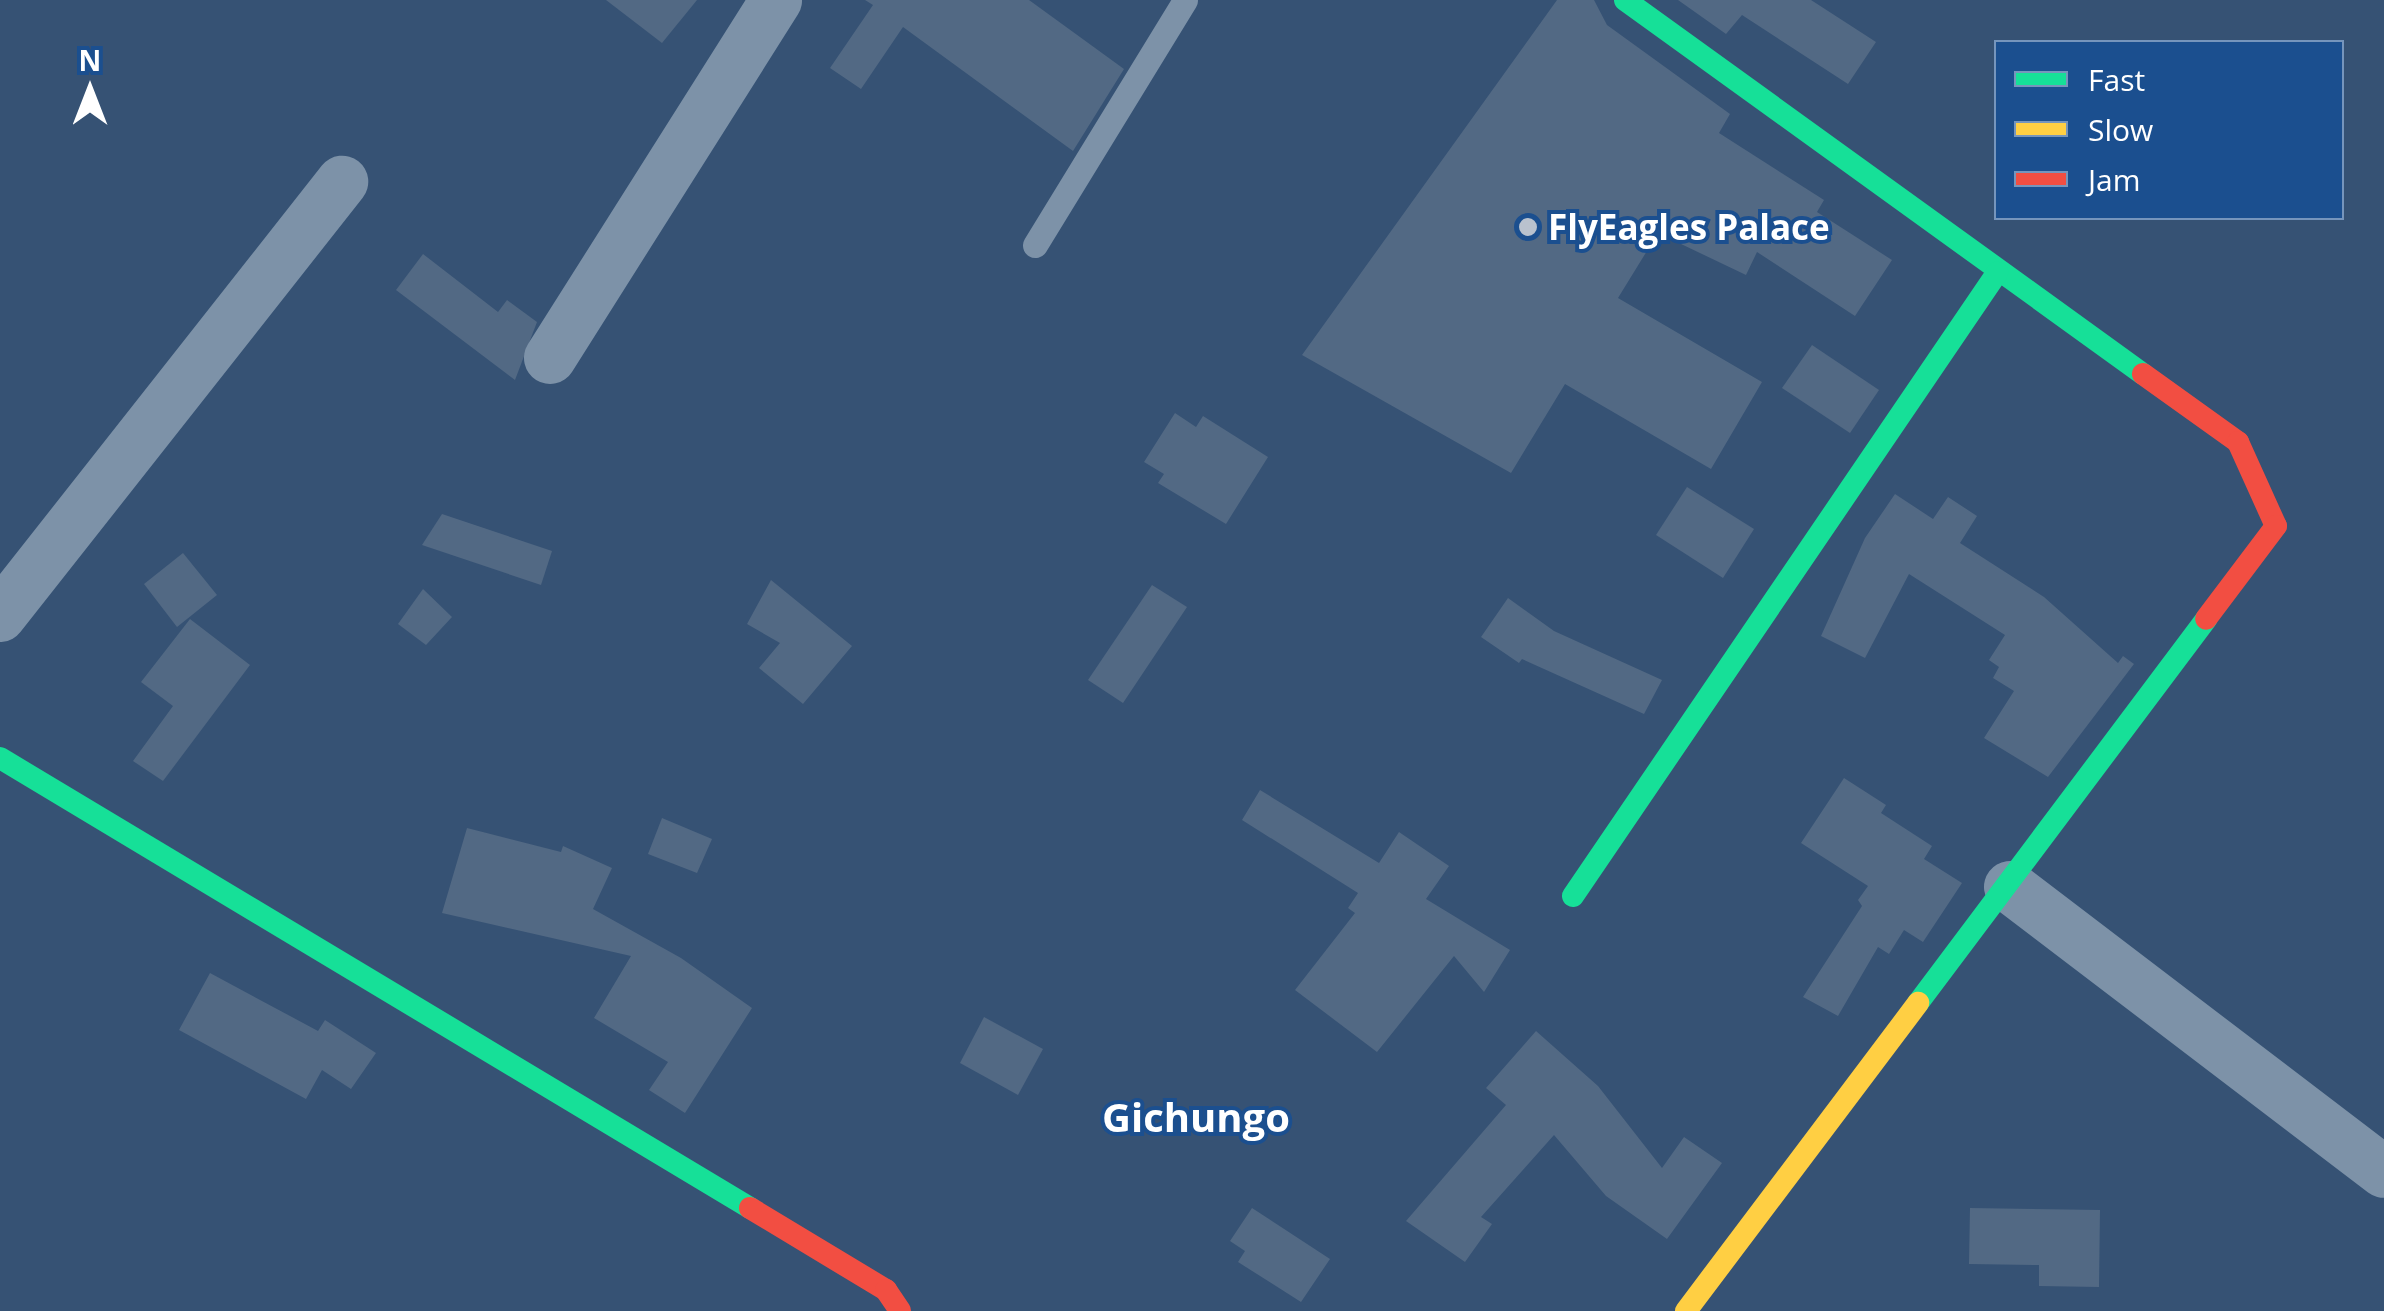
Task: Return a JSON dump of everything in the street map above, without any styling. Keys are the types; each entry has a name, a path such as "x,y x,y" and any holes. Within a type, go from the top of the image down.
{"street":[{"path":"550,358 776,0"},
{"path":"1625,0 1997,274 2238,442 2276,526 2010,887 1686,1311"},
{"path":"0,616 342,182"},
{"path":"1572,896 1997,274"},
{"path":"0,758 886,1290 900,1311"},
{"path":"2010,887 2384,1172"}],"lane":[{"path":"1035,245 1185,0"}],"building":[{"path":"606,0 697,0 662,43"},
{"path":"865,0 1029,0 1124,69 1073,151 903,27 861,89 830,68 873,5"},
{"name":"FlyEagles Palace","path":"1557,0 1594,0 1607,25 1730,114 1719,133 1824,200 1817,212 1892,260 1855,316 1757,252 1746,275 1658,233 1618,298 1762,382 1711,469 1565,384 1511,473 1302,355"},
{"path":"1678,0 1811,0 1876,42 1848,84 1742,15 1726,34"},
{"path":"423,254 498,312 507,300 537,322 515,380 396,290"},
{"path":"1812,345 1879,390 1850,433 1782,388"},
{"path":"1175,413 1196,427 1203,416 1268,457 1226,524 1158,483 1164,474 1144,462"},
{"path":"1687,487 1754,529 1723,578 1656,535"},
{"path":"1895,494 1933,519 1948,497 1977,516 1960,543 2044,597 2118,663 2123,656 2134,664 2048,777 1984,738 2014,691 1993,678 1999,667 1989,660 2005,635 1909,574 1865,658 1821,636 1865,538"},
{"path":"442,514 552,551 541,585 422,545"},
{"path":"183,553 217,595 177,627 144,584"},
{"path":"771,580 852,646 803,704 759,668 780,643 747,624"},
{"path":"1152,585 1187,607 1123,703 1088,680"},
{"path":"423,589 452,617 426,645 398,624"},
{"path":"1508,598 1554,631 1662,680 1644,714 1522,659 1519,663 1481,637"},
{"path":"190,619 250,665 163,781 133,761 173,706 141,682"},
{"path":"1844,778 1886,805 1881,813 1932,846 1924,859 1962,883 1923,942 1904,930 1889,954 1878,947 1838,1016 1803,997 1862,906 1858,900 1868,886 1801,843"},
{"path":"1260,790 1379,863 1399,832 1449,866 1426,899 1510,950 1484,992 1454,956 1377,1052 1295,990 1355,913 1348,908 1358,893 1242,820"},
{"path":"662,818 712,839 697,873 648,854"},
{"path":"467,828 561,852 563,846 612,868 593,909 681,958 752,1008 685,1113 649,1090 668,1062 594,1018 631,956 442,913"},
{"path":"210,973 318,1031 325,1020 376,1053 351,1089 322,1070 306,1099 179,1030"},
{"path":"984,1017 1043,1049 1018,1095 960,1063"},
{"path":"1536,1031 1598,1086 1662,1168 1684,1137 1722,1163 1667,1239 1606,1196 1554,1135 1481,1217 1492,1224 1465,1262 1406,1221 1506,1105 1486,1088"},
{"path":"1252,1208 1330,1259 1301,1302 1238,1262 1245,1251 1230,1241"},
{"path":"1970,1208 2100,1210 2099,1287 2039,1286 2039,1265 1969,1264"}],"traffic: fast":[{"path":"1625,0 2143,374"},
{"path":"1573,896 1997,273"},
{"path":"1918,1003 2206,619"},
{"path":"0,758 750,1208"}],"traffic: slow":[{"path":"1686,1311 1918,1003"}],"traffic: jam":[{"path":"2143,374 2238,442 2276,526 2206,619"},
{"path":"750,1208 886,1290 900,1311"}],"place":[{"name":"FlyEagles Palace","path":"1528,227"}],"district":[{"name":"Gichungo","path":"1196,1117"}]}
